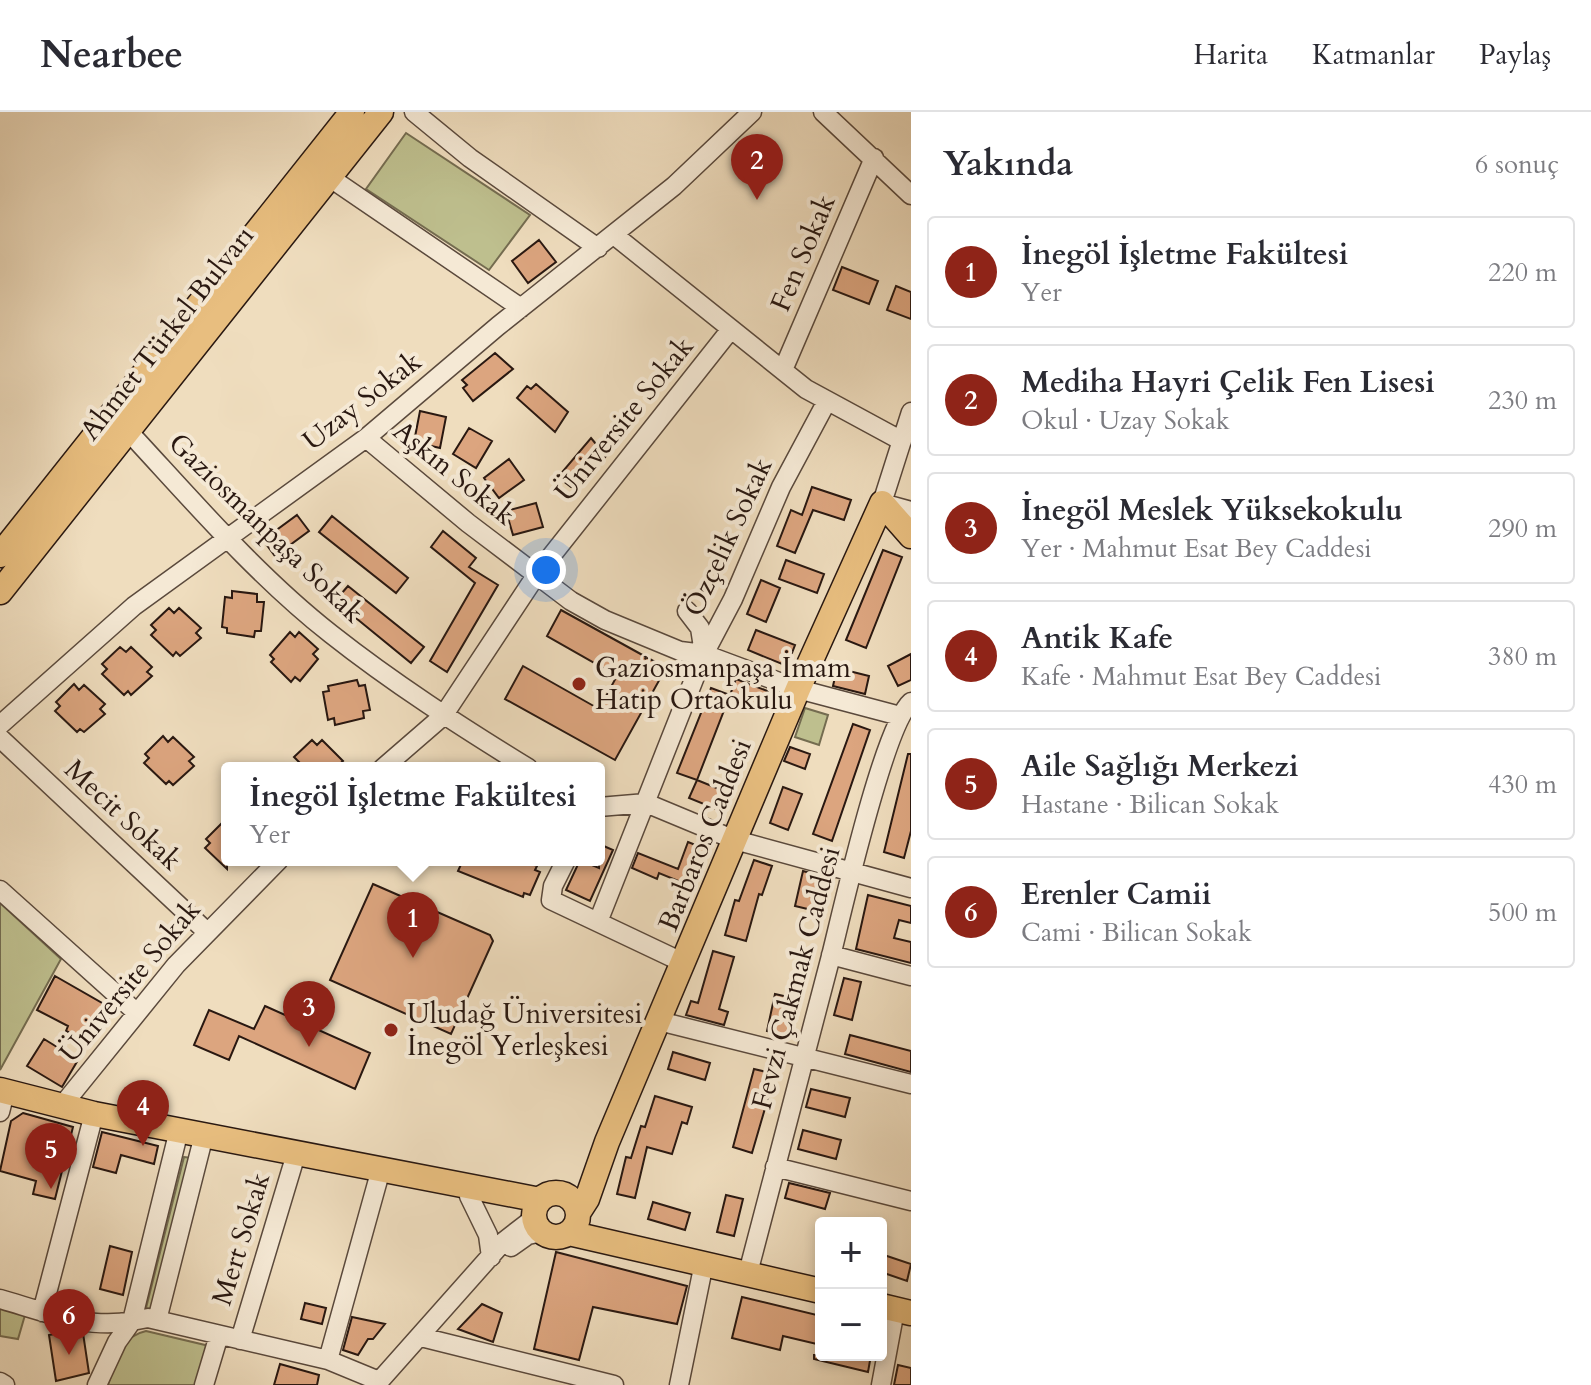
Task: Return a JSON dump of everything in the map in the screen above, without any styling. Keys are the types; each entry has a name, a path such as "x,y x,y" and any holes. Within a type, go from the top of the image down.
{"main road":[{"name":"Ahmet Türkel Bulvarı","path":"0,555 352,112"},
{"name":"Ahmet Türkel Bulvarı","path":"0,592 381,112"},
{"path":"882,503 911,536"},
{"name":"Barbaros Caddesi","path":"607,1142 798,689 882,503"},
{"path":"2,1098 429,1179 541,1212 555,1237 575,1221 587,1199 607,1142"},
{"path":"541,1212 572,1188 607,1142"},
{"path":"429,1179 469,1196 541,1212 567,1196 575,1221 641,1252 704,1263 815,1290"}],"street":[{"path":"414,112 470,158 598,248"},
{"name":"Uzay Sokak","path":"0,725 134,606 366,438 521,308 674,186 752,112"},
{"path":"823,112 911,195"},
{"name":"Fen Sokak","path":"783,370 874,158"},
{"path":"329,177 521,308"},
{"path":"614,235 783,370 827,401 902,441"},
{"name":"Üniversite Sokak","path":"390,762 443,716 537,574 731,329"},
{"name":"Özçelik Sokak","path":"598,922 704,654 733,599 781,487 827,401"},
{"path":"911,412 882,503 911,511"},
{"name":"Gaziosmanpaşa Sokak","path":"128,431 226,537 329,633 443,716 518,762"},
{"name":"Aşkın Sokak","path":"366,438 468,523 571,601 605,620 680,651 704,654 798,689 905,709"},
{"path":"687,611 700,628 704,654"},
{"name":"Fevzi Çakmak Caddesi","path":"748,1273 851,874 905,709"},
{"name":"Mecit Sokak","path":"0,738 207,932"},
{"path":"605,806 646,803 735,840 911,888"},
{"name":"Üniversite Sokak","path":"61,1107 207,932 273,866"},
{"path":"563,866 553,886 551,900 684,963"},
{"path":"0,890 137,1013"},
{"path":"831,955 911,976"},
{"path":"659,1021 911,1084"},
{"path":"42,1312 94,1114"},
{"path":"97,1385 117,1342 132,1321 179,1130"},
{"path":"157,1320 204,1135"},
{"name":"Mert Sokak","path":"240,1340 296,1154"},
{"path":"775,1167 911,1201"},
{"path":"328,1360 381,1169"},
{"path":"469,1196 488,1235 488,1261"},
{"path":"0,1299 93,1323 112,1325 157,1320 328,1360 377,1383 519,1227 541,1212"},
{"path":"679,1385 704,1263"},
{"path":"881,1385 896,1310"},
{"name":"Mert Sokak","path":"204,1385 219,1335"},
{"path":"421,1337 614,1385"},
{"path":"0,1382 5,1385"}],"green space":[{"path":"406,133 530,215 489,270 366,189"},
{"path":"805,708 828,715 819,745 795,737"},
{"path":"0,903 61,959 0,1070"},
{"path":"184,1157 192,1158 153,1310 146,1308"},
{"path":"0,1308 25,1315 18,1339 0,1336"},
{"path":"146,1331 205,1345 208,1349 195,1385 108,1385 124,1344"}],"building":[{"path":"539,240 556,262 528,283 512,261"},
{"path":"842,267 878,281 869,304 833,290"},
{"path":"896,286 911,292 911,319 887,310"},
{"path":"495,353 513,369 473,401 463,388 467,385 462,380"},
{"path":"536,384 568,412 555,432 517,398 527,386 531,389"},
{"path":"420,411 446,417 440,448 414,442"},
{"path":"469,428 492,441 476,468 453,454"},
{"path":"591,438 606,456 579,489 574,484 571,487 558,477"},
{"path":"509,459 524,480 499,498 484,478"},
{"path":"812,487 851,500 844,520 813,510 795,553 777,546 791,510 802,515"},
{"path":"536,503 543,527 513,535 506,511"},
{"path":"297,515 309,531 275,556 263,540"},
{"path":"332,516 408,578 396,593 319,532"},
{"path":"443,531 476,558 469,567 498,585 447,672 430,661 475,583 431,547"},
{"path":"883,550 902,557 866,648 846,640"},
{"path":"786,560 824,574 817,593 779,579"},
{"path":"761,580 780,588 766,622 747,614"},
{"path":"348,586 424,647 411,663 335,601"},
{"path":"232,591 257,594 257,602 264,602 261,631 255,631 254,637 227,633 227,628 222,627 225,597 232,598"},
{"path":"169,608 174,613 179,608 201,628 196,633 201,638 180,656 176,652 173,656 151,635 156,630 151,625"},
{"path":"561,610 666,668 615,760 505,699 523,666 599,709 617,676 547,636"},
{"path":"756,630 795,645 787,666 748,650"},
{"path":"290,632 295,637 299,632 318,649 313,654 318,659 300,681 295,677 291,682 271,662 274,659 270,655"},
{"path":"120,647 126,652 131,647 152,667 147,672 152,676 131,695 128,691 124,695 102,674 107,669 102,664"},
{"path":"911,654 911,680 898,686 888,666"},
{"path":"837,668 869,676 865,694 833,686"},
{"path":"736,679 770,692 764,709 730,695"},
{"path":"357,680 359,686 365,685 370,710 363,711 364,718 335,725 334,718 328,720 323,692 329,691 328,686"},
{"path":"74,684 79,690 84,685 105,704 100,709 105,714 84,732 80,729 77,732 55,711 60,706 56,702"},
{"path":"711,688 730,695 697,780 677,773"},
{"path":"853,724 870,730 832,841 813,834"},
{"path":"163,736 168,742 173,737 194,757 189,761 194,766 173,785 169,781 166,784 144,763 149,758 145,754"},
{"path":"312,740 317,745 322,740 343,761 299,762 294,757"},
{"path":"790,747 810,754 805,769 784,761"},
{"path":"908,754 911,754 911,831 904,858 884,852"},
{"path":"697,780 729,793 721,811 689,798"},
{"path":"783,787 802,794 788,830 770,823"},
{"path":"221,824 221,863 205,848 210,843 206,839"},
{"path":"688,842 708,850 693,887 659,873 657,879 632,868 638,853 678,869"},
{"path":"605,847 613,850 590,901 566,890 577,866 605,866"},
{"path":"754,860 772,866 762,895 759,894 746,941 725,935 735,900 739,901"},
{"path":"460,866 537,866 535,870 540,872 530,895 524,893 523,897 458,871"},
{"path":"803,871 824,877 816,911 795,906"},
{"path":"373,884 490,935 493,941 451,1034 330,980"},
{"path":"868,895 911,906 911,923 899,920 894,938 911,942 911,963 856,949"},
{"path":"713,951 734,957 719,1009 728,1012 724,1025 686,1015 691,1001 698,1003"},
{"path":"55,976 102,1003 109,1020 93,1043 66,1031 68,1026 37,1010"},
{"path":"844,978 861,982 852,1020 834,1015"},
{"path":"775,994 797,999 788,1036 767,1031"},
{"path":"265,1006 370,1053 355,1089 239,1036 229,1060 194,1045 209,1010 254,1029"},
{"path":"850,1035 911,1051 911,1072 845,1054"},
{"path":"44,1039 78,1060 62,1087 27,1066"},
{"path":"673,1052 710,1063 705,1080 668,1069"},
{"path":"754,1069 775,1074 752,1153 733,1147"},
{"path":"811,1089 850,1098 845,1117 806,1107"},
{"path":"655,1096 692,1107 687,1124 682,1122 672,1154 647,1147 635,1198 617,1194 626,1157 631,1158"},
{"path":"23,1113 73,1127 55,1199 33,1194 36,1181 0,1171 11,1121"},
{"path":"803,1130 841,1140 836,1159 798,1149"},
{"path":"102,1132 158,1146 154,1164 121,1155 116,1173 93,1167"},
{"path":"789,1183 830,1193 825,1209 785,1198"},
{"path":"726,1195 743,1199 734,1236 717,1232"},
{"path":"653,1202 690,1213 685,1230 648,1219"},
{"path":"110,1246 132,1252 123,1295 100,1289"},
{"path":"556,1252 687,1286 677,1324 593,1307 579,1360 534,1349"},
{"path":"887,1256 911,1264 907,1281 887,1274"},
{"path":"742,1297 815,1315 815,1344 783,1336 780,1350 732,1338"},
{"path":"305,1303 326,1308 322,1324 301,1319"},
{"path":"482,1304 502,1313 493,1342 458,1329"},
{"path":"352,1317 385,1324 373,1339 368,1339 358,1355 343,1350"},
{"path":"71,1331 83,1333 89,1373 56,1381 49,1335"},
{"path":"822,1361 870,1361 868,1372"},
{"path":"280,1364 319,1375 317,1385 274,1385"},
{"path":"898,1365 911,1368 911,1385 894,1385"}],"place":[{"name":"Mediha Hayri Çelik Fen Lisesi","path":"757,200"},
{"name":"Gaziosmanpaşa İmam Hatip Ortaokulu","path":"579,684"},
{"name":"İnegöl İşletme Fakültesi","path":"413,958"},
{"name":"Uludağ Üniversitesi İnegöl Yerleşkesi","path":"391,1030"},
{"name":"İnegöl Meslek Yüksekokulu","path":"309,1047"},
{"name":"Antik Kafe","path":"143,1146"},
{"name":"Aile Sağlığı Merkezi","path":"51,1189"},
{"name":"Erenler Camii","path":"69,1355"}]}
